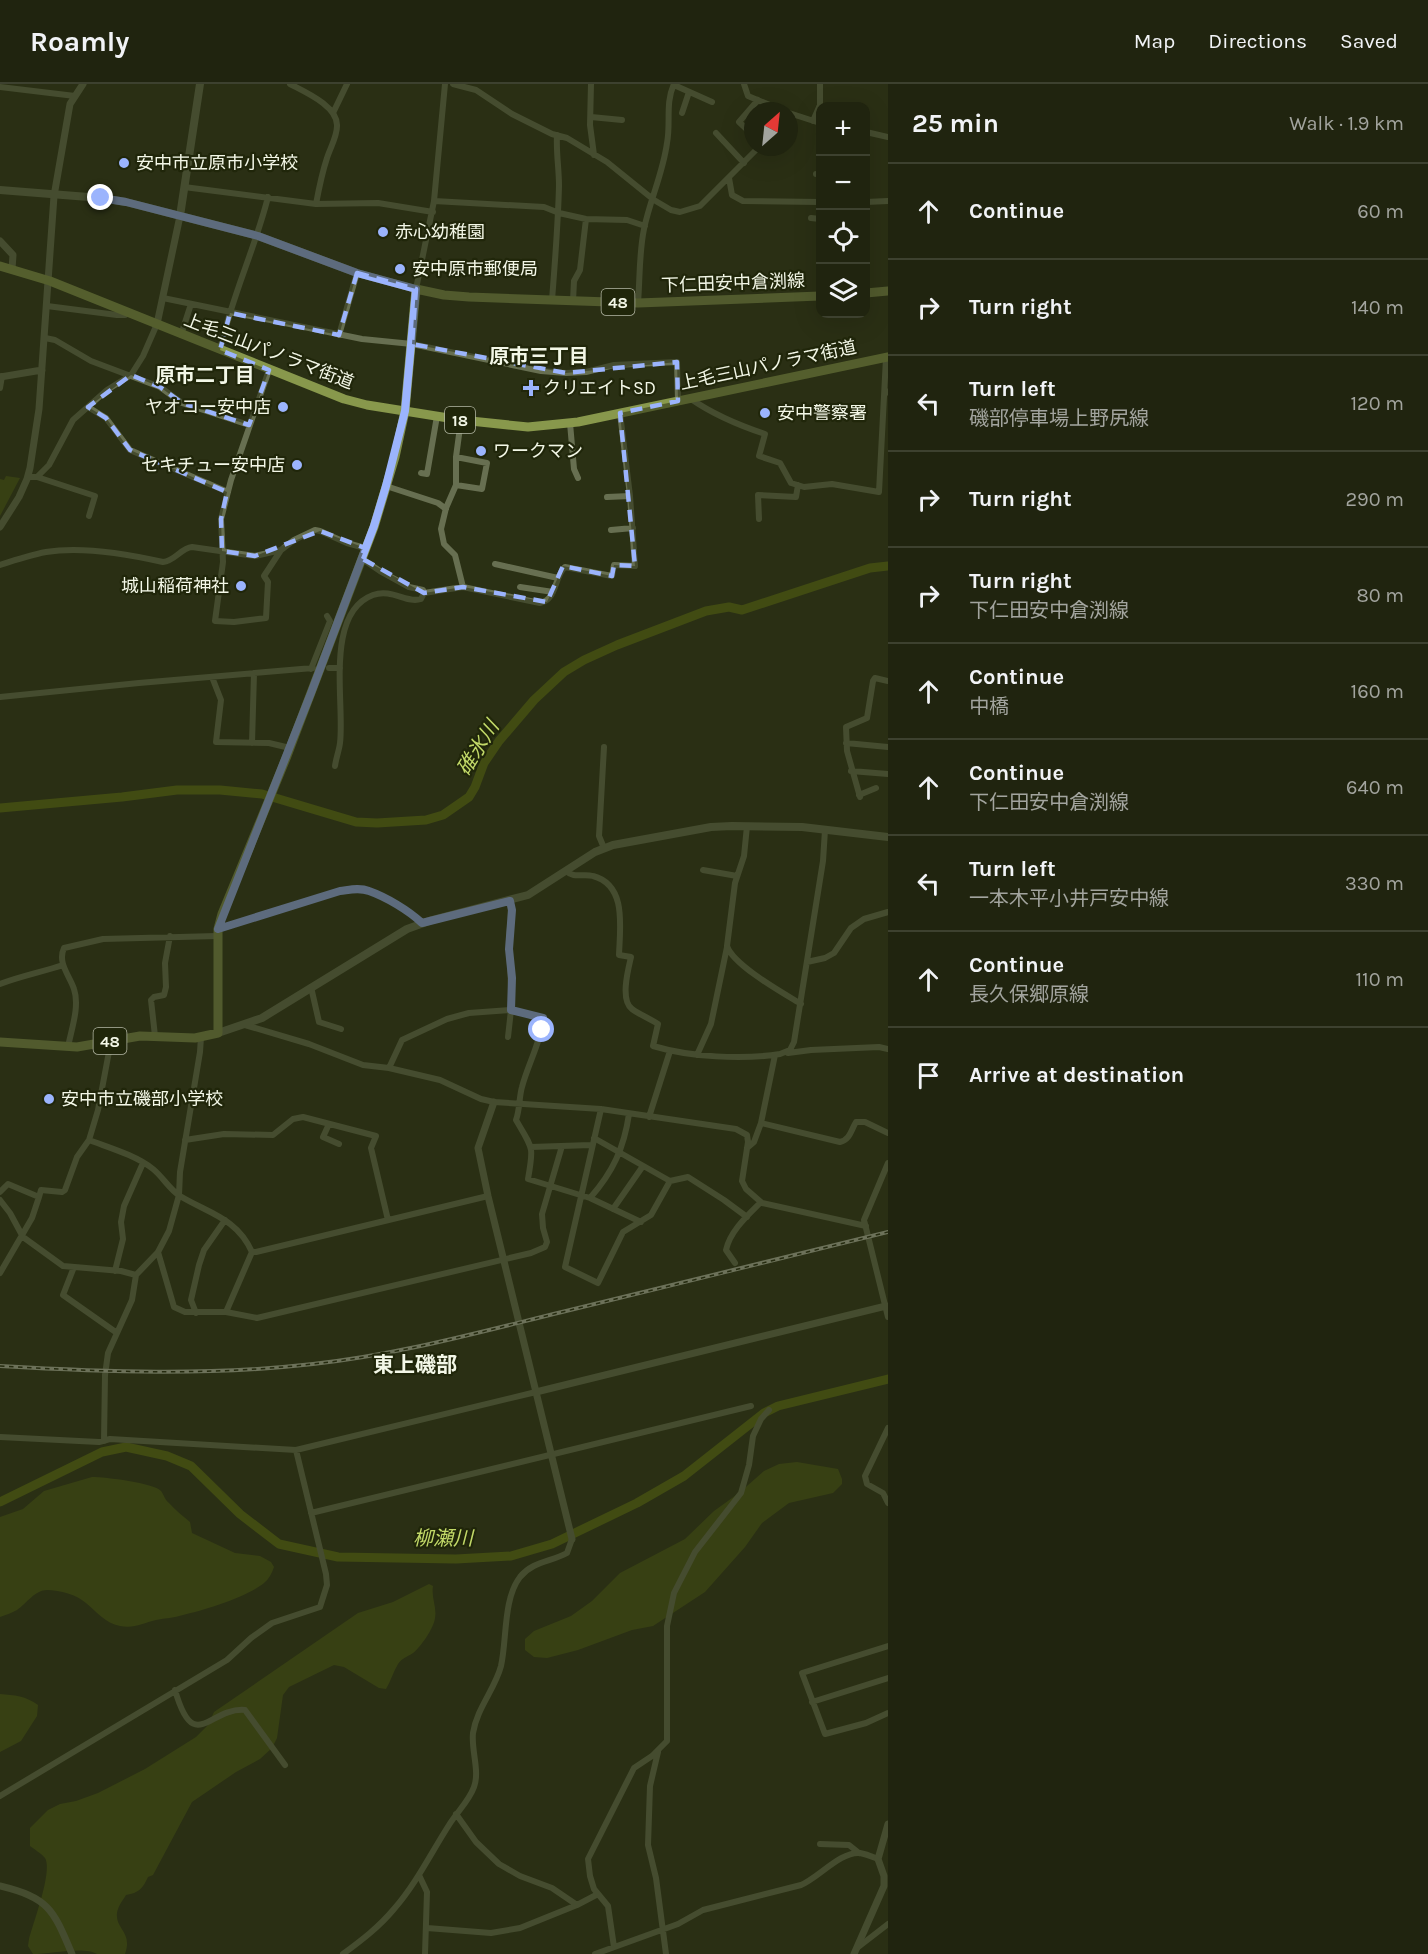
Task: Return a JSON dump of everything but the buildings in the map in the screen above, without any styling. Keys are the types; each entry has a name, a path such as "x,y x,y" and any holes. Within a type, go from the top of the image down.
{"highway":[{"name":"上毛三山パノラマ街道","path":"0,266 50,281 344,399 461,420 528,427 570,423 887,357"}],"main road":[{"path":"180,216 200,84"},
{"path":"0,190 101,198 180,216 258,236 357,273 416,289 405,411 386,486 288,752 217,933 219,1033 262,1018 399,933 422,923 528,895 604,848 711,827 747,825 888,837"},
{"name":"下仁田安中倉渕線","path":"416,289 461,297 638,303 816,296"},
{"path":"870,293 888,291"},
{"name":"48","path":"0,1042 68,1047 140,1036 201,1037 219,1033"}],"street":[{"path":"0,527 9,515 28,477 36,435 50,281 54,196 70,104 83,84"},
{"path":"290,84 315,97 333,113 338,127 316,204"},
{"path":"333,113 347,84"},
{"path":"416,289 433,212 446,84"},
{"path":"453,84 476,90 512,114 567,138 607,162 654,200 671,210 680,212 700,206 751,156"},
{"path":"591,84 594,155"},
{"path":"638,303 641,246 668,141 669,95 674,84 712,102"},
{"path":"744,84 748,96 762,102"},
{"path":"820,84 820,102"},
{"path":"0,87 75,96"},
{"path":"682,113 689,92"},
{"path":"798,116 816,122"},
{"path":"591,117 622,120"},
{"path":"716,133 744,163"},
{"path":"870,133 888,138"},
{"path":"552,300 558,213 557,135"},
{"path":"729,178 732,195 743,201 816,202"},
{"path":"184,187 316,204 378,203 433,212"},
{"path":"220,351 230,313 258,236 268,198"},
{"path":"434,201 544,207 558,213 586,219 627,220 645,226"},
{"path":"870,202 888,201"},
{"path":"37,477 49,465 73,420 107,390 131,375 143,356 157,324 164,298 180,216"},
{"path":"811,218 816,219"},
{"path":"573,301 574,281 580,270 586,219"},
{"path":"0,241 13,255 12,269"},
{"path":"339,335 357,273"},
{"path":"164,298 339,335 412,344 541,371 586,372 614,365 677,362 678,401"},
{"path":"181,335 191,304"},
{"path":"47,306 117,315 124,315 125,312"},
{"path":"45,338 55,340 91,362 160,387 182,403 249,425"},
{"path":"691,399 732,423 765,434 759,456 780,464 789,481 804,487 832,483 879,492 887,392 887,357"},
{"path":"0,388 1,376 42,370"},
{"path":"269,370 249,425 221,519 223,562 215,621 234,622 266,618 268,582 264,576 281,550 294,540 315,530 365,548"},
{"path":"87,407 106,418 130,450 228,492"},
{"path":"424,593 463,587 540,603 547,602 565,567 585,573 612,576 614,565 635,566 630,496 620,413"},
{"path":"421,473 427,474 437,416"},
{"path":"461,420 456,457 456,485 441,529 444,544 454,555 463,587"},
{"path":"570,423 574,469 578,478"},
{"path":"456,457 487,463 482,489 456,485"},
{"path":"28,477 37,477 95,496 89,516"},
{"path":"759,519 758,495 796,497 798,485"},
{"path":"386,486 438,503 446,509"},
{"path":"607,497 630,496"},
{"path":"611,530 633,528"},
{"path":"0,565 46,552 61,551 118,553 163,562 170,561 187,547 255,556 281,550"},
{"path":"361,558 409,587 423,590 424,593"},
{"path":"495,564 558,578"},
{"path":"520,587 553,592"},
{"path":"335,766 340,742 340,646 345,623 362,600 375,594 390,593 415,600 421,599 424,593"},
{"path":"0,697 312,668 330,617"},
{"path":"329,668 340,668"},
{"path":"252,743 254,674"},
{"path":"212,677 221,700 216,742 269,743 288,752"},
{"path":"876,788 860,796 851,771 846,743 846,727 867,718 875,678 888,681"},
{"path":"846,743 888,747"},
{"path":"604,747 599,836 604,848"},
{"path":"851,771 888,774"},
{"path":"697,1055 711,1024 727,946 737,876 744,856 747,825"},
{"path":"784,1053 790,1050 794,1042 801,1004 823,861 825,830"},
{"path":"703,870 737,876"},
{"path":"566,871 573,876 595,876 608,882 620,902 619,955 631,957 625,986 627,1004 658,1024 653,1046 697,1055 775,1055 811,1050 879,1047 888,1049"},
{"path":"68,1047 76,1005 75,991 63,965 64,948 103,939 217,933 340,891 355,889 367,890 411,914 422,923"},
{"path":"508,1037 512,978 509,949 512,910 510,901"},
{"path":"807,962 825,958 834,953 852,928 864,919 888,912"},
{"path":"156,1036 150,1000 164,995 165,963 170,936"},
{"path":"727,946 729,954 748,969 801,1004"},
{"path":"0,984 26,974 63,965"},
{"path":"311,987 319,1022 341,1029"},
{"path":"389,1068 402,1040 447,1019 469,1013 511,1010 543,1018 542,1030 521,1089 521,1105 516,1120 531,1147 528,1179 590,1198 641,1222"},
{"path":"245,1025 309,1044 363,1065 389,1068 440,1080 494,1102 601,1109 736,1129 747,1135 741,1181 746,1189 761,1202 866,1226"},
{"path":"104,1441 105,1372 108,1353 132,1300 136,1275 158,1252 169,1231 179,1195 201,1037"},
{"path":"0,1273 32,1218 41,1190 62,1192 65,1190 77,1157 89,1140 98,1110 111,1041"},
{"path":"649,1117 670,1051"},
{"path":"747,1148 754,1142 761,1124 775,1055"},
{"path":"343,1954 370,1934 389,1915 419,1875 474,1786 476,1777 472,1744 474,1729 498,1674 513,1592 518,1579 531,1567 567,1553 572,1539 478,1148 494,1102"},
{"path":"601,1109 565,1267 598,1283 622,1232 651,1215 670,1181"},
{"path":"590,1198 606,1181 620,1153 629,1114"},
{"path":"185,1140 224,1134 273,1135 293,1119 303,1116 376,1136 371,1148 388,1220"},
{"path":"761,1124 840,1142 848,1138 856,1122 865,1122 888,1133"},
{"path":"329,1124 323,1137 339,1144"},
{"path":"89,1140 143,1163 154,1170 179,1195 219,1215 246,1238 252,1252 226,1312"},
{"path":"531,1147 593,1142 620,1153 670,1181 688,1177 747,1217"},
{"path":"158,1252 174,1307 185,1312 226,1312 257,1318 531,1253 544,1247 547,1242 542,1214 562,1146"},
{"path":"116,1271 123,1239 121,1222 124,1206 143,1163"},
{"path":"888,1163 864,1220 888,1317"},
{"path":"612,1209 643,1166"},
{"path":"0,1192 8,1184 39,1197"},
{"path":"252,1252 488,1196"},
{"path":"0,1200 10,1213 22,1237 63,1266 136,1275"},
{"path":"735,1263 726,1250 728,1242 761,1202"},
{"path":"196,1313 191,1300 199,1264 204,1250 225,1220"},
{"path":"74,1267 63,1296 117,1334"},
{"path":"0,1437 104,1441 110,1439 296,1450 887,1306"},
{"path":"311,1513 751,1406"},
{"path":"614,1947 608,1906 598,1894 590,1876 588,1858 633,1768 658,1752 668,1741 667,1626 674,1593 695,1552 741,1492 749,1465 753,1436 761,1419 769,1410"},
{"path":"888,1428 865,1476 867,1484 883,1493 888,1503"},
{"path":"0,1796 227,1660 272,1623 320,1607 327,1585 296,1450"},
{"path":"888,1646 802,1673 825,1734 866,1723 888,1713"},
{"path":"812,1702 888,1678"},
{"path":"175,1690 185,1718 198,1725 204,1725 226,1713 245,1710 285,1765"},
{"path":"658,1752 650,1786 648,1845 656,1878 666,1954"},
{"path":"456,1814 476,1842 499,1864 520,1876 552,1888 578,1905"},
{"path":"855,1951 884,1887 884,1876 878,1859 888,1824"},
{"path":"820,1844 849,1845 860,1853 878,1859"},
{"path":"595,1954 678,1924 703,1910 809,1882 827,1866 860,1853"},
{"path":"419,1875 427,1892 425,1954"},
{"path":"0,1886 28,1893 45,1903 55,1918 72,1954"},
{"path":"427,1928 491,1933 520,1928 578,1905 598,1894"},
{"path":"855,1951 888,1924"}],"highlighted area":[{"path":"357,273 416,289 412,344 566,373 677,362 678,401 620,413 635,566 614,565 612,576 563,566 547,602 463,587 424,593 361,558 365,548 320,531 255,556 222,551 221,519 227,492 130,450 106,418 88,407 131,375 160,387 182,403 249,425 269,370 220,350 230,313 339,335"}],"green space":[{"path":"6,476 20,478 0,516 0,479 4,480"},
{"path":"797,1462 838,1469 842,1484 833,1493 789,1503 762,1523 745,1547 705,1592 653,1626 632,1630 578,1650 547,1658 534,1657 525,1650 525,1639 534,1631 571,1616 592,1601 620,1573 685,1539 714,1511 764,1471 779,1464"},
{"path":"92,1477 129,1481 157,1488 171,1506 190,1522 192,1533 235,1553 260,1556 271,1562 274,1567 270,1576 257,1588 225,1602 192,1613 134,1626 115,1625 78,1598 52,1590 39,1592 17,1610 0,1617 0,1517 23,1509 44,1491"},
{"path":"429,1584 433,1586 435,1610 432,1627 416,1650 398,1664 386,1689 379,1688 344,1667 334,1665 289,1687 283,1695 277,1738 272,1748 260,1759 236,1772 192,1802 153,1875 148,1877 140,1889 126,1895 118,1908 117,1918 127,1941 125,1954 97,1954 76,1950 33,1954 28,1946 29,1939 45,1885 47,1865 44,1856 30,1846 30,1828 48,1810 60,1804 98,1793 145,1769 196,1737 208,1725 214,1712 358,1613 393,1602"},
{"path":"0,1694 24,1698 38,1705 37,1716 21,1741 0,1752"}],"waterway":[{"name":"碓氷川","path":"0,808 177,790 220,790 262,794 356,822 426,820 443,815 469,797 484,763 499,741 534,700 564,672 584,660 706,611 729,607 742,610 870,568 888,566"},
{"name":"柳瀬川","path":"0,1502 102,1452 126,1447 167,1456 191,1466 240,1514 279,1544 338,1557 456,1559 511,1556 552,1544 637,1503 684,1476 764,1413 778,1406 888,1379"}],"railway":[{"path":"0,1366 117,1371 196,1371 274,1368 344,1360 469,1335 888,1232"}],"place":[{"name":"安中市立原市小学校","path":"124,163"},
{"name":"赤心幼稚園","path":"383,232"},
{"name":"安中原市郵便局","path":"400,269"},
{"name":"クリエイトSD","path":"531,388"},
{"name":"ヤオコー安中店","path":"283,407"},
{"name":"安中警察署","path":"765,413"},
{"name":"ワークマン","path":"481,451"},
{"name":"セキチュー安中店","path":"297,465"},
{"name":"城山稲荷神社","path":"241,586"},
{"name":"安中市立磯部小学校","path":"49,1099"}],"district":[{"name":"原市三丁目","path":"539,356"},
{"name":"原市二丁目","path":"205,375"},
{"name":"東上磯部","path":"415,1365"}],"route":[{"path":"101,198 126,202 258,236 357,273 416,289 405,411 395,457 374,526 287,756 222,914 218,929 340,891 355,889 367,890 389,901 422,923 510,901 512,910 509,937 512,978 511,1010 543,1018 542,1030"}]}
